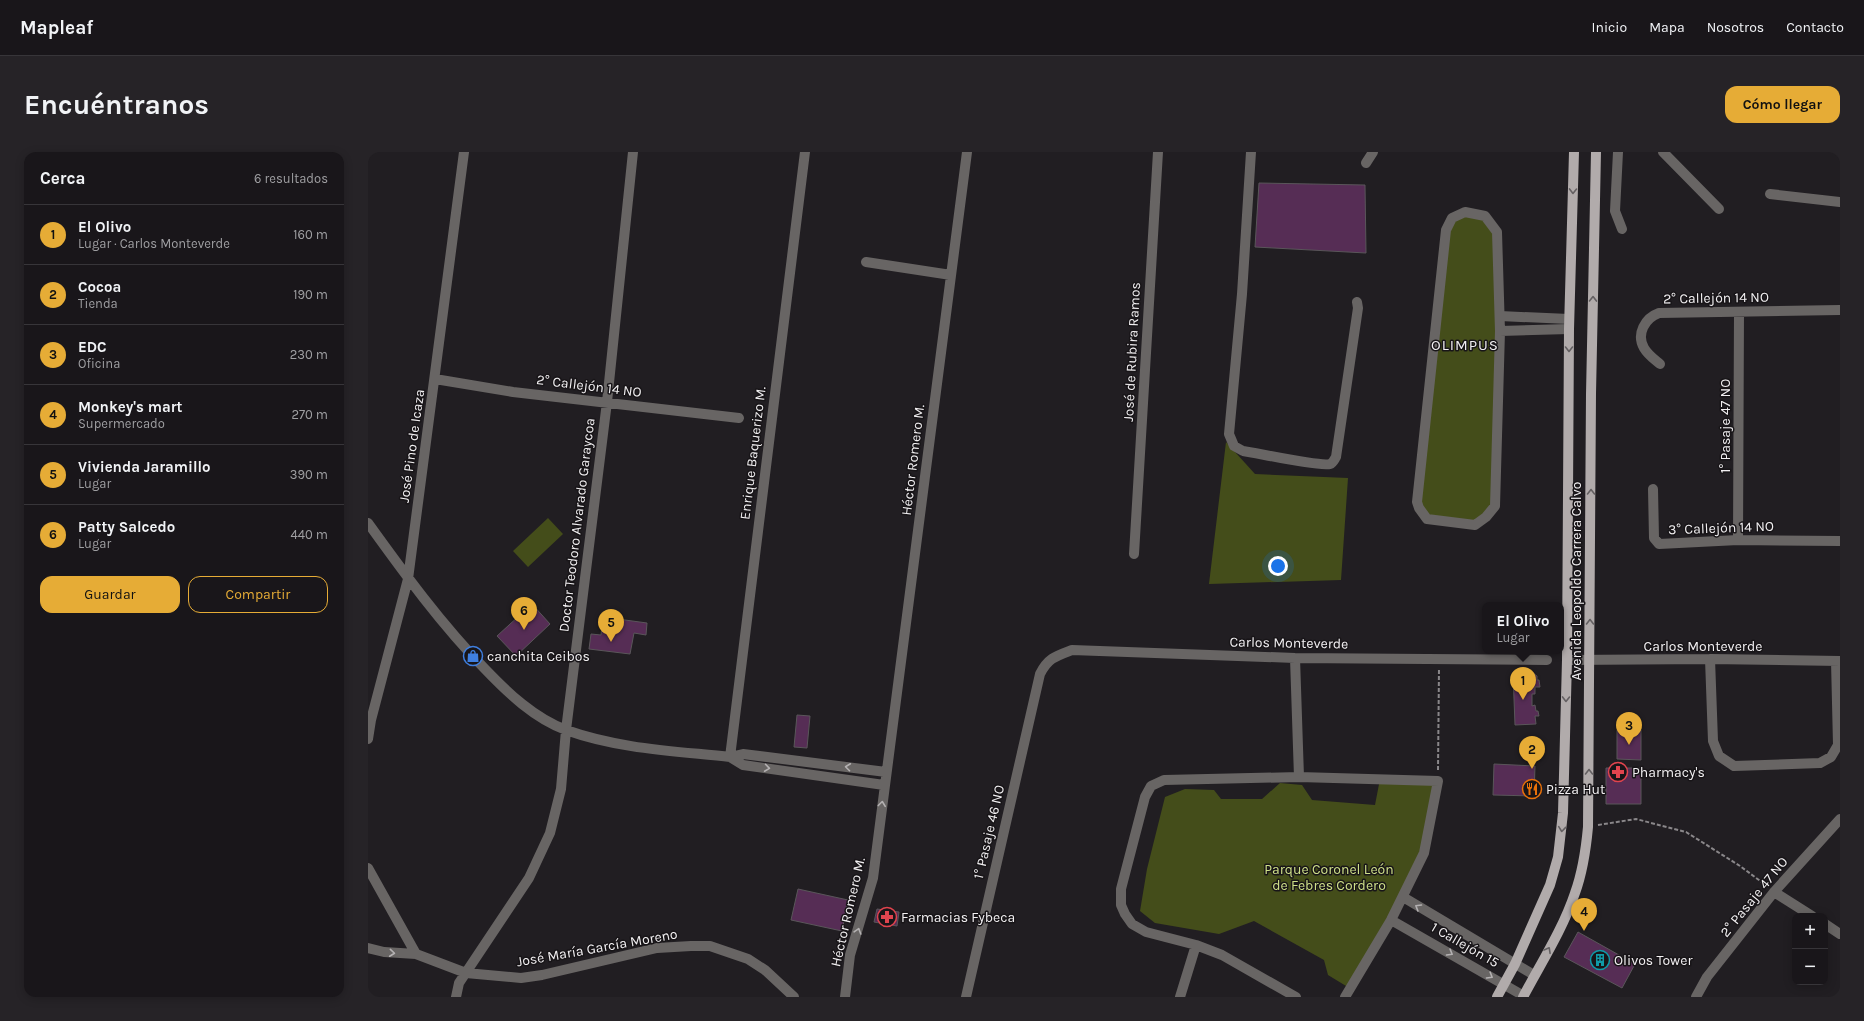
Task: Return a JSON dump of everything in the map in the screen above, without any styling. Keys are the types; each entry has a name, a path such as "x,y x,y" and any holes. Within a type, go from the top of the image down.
{"main road":[{"name":"Avenida Leopoldo Carrera Calvo","path":"1497,997 1516,964 1550,885 1558,857 1563,813 1567,660 1569,324 1574,152"},
{"name":"Avenida Leopoldo Carrera Calvo","path":"1523,996 1564,920 1575,893 1584,860 1588,827 1591,394 1596,152"}],"street":[{"name":"José Pino de Icaza","path":"368,739 371,720 408,579 464,152"},
{"name":"Doctor Teodoro Alvarado Garaycoa","path":"456,997 459,983 529,878 550,833 561,789 566,730 607,402 634,152"},
{"name":"Enrique Baquerizo M.","path":"730,757 805,152"},
{"name":"Héctor Romero M.","path":"845,997 850,955 873,878 967,152"},
{"name":"José de Rubira Ramos","path":"1134,554 1158,152"},
{"path":"1251,152 1242,294 1228,434 1234,446 1243,451 1306,462 1329,465 1334,462 1336,457 1358,308 1356,302"},
{"path":"1366,163 1373,152"},
{"path":"1618,152 1615,211 1622,229"},
{"path":"1663,152 1719,209"},
{"path":"1770,194 1840,202"},
{"path":"1465,212 1485,216 1497,232 1500,316 1495,506 1486,516 1475,524 1427,519 1419,508 1417,502 1446,230 1452,218 1465,212"},
{"path":"866,262 951,275"},
{"name":"2° Callejón 14 NO","path":"1660,364 1643,347 1642,339 1644,323 1651,316 1659,313 1840,310"},
{"name":"1° Pasaje 47 NO","path":"1738,540 1739,312"},
{"path":"1500,316 1569,324"},
{"path":"1500,331 1569,324"},
{"name":"2° Callejón 14 NO","path":"435,380 513,392 739,418"},
{"name":"3° Callejón 14 NO","path":"1653,489 1654,538 1659,544 1738,540 1840,541"},
{"path":"368,523 408,579 461,645 504,689 536,715 566,730 626,746 730,757 743,754 886,772"},
{"name":"Carlos Monteverde","path":"1040,674 1045,663 1072,650 1295,658 1547,660"},
{"path":"1295,658 1299,777"},
{"path":"1710,659 1713,741 1719,756 1734,766 1820,763 1831,757 1838,745 1838,661"},
{"name":"Carlos Monteverde","path":"1567,660 1710,659 1838,661"},
{"name":"1° Pasaje 46 NO","path":"966,997 1040,674"},
{"path":"730,757 743,765 884,785"},
{"path":"1296,997 1222,955 1196,945 1146,932 1132,924 1125,914 1121,904 1121,888 1145,796 1151,786 1164,780 1299,777 1438,781 1424,853 1391,920 1349,993 1345,997"},
{"name":"2° Pasaje 47 NO","path":"1696,997 1707,977 1774,892 1840,819"},
{"path":"368,868 416,954"},
{"path":"1774,892 1807,913"},
{"name":"1 Callejón 15","path":"1403,897 1534,975"},
{"name":"1 Callejón 15","path":"1391,920 1523,996"},
{"path":"1828,926 1840,934"},
{"path":"1180,997 1196,945"},
{"name":"José María García Moreno","path":"368,948 384,952 416,954 466,973 521,978 542,975 657,948 710,946 748,959 765,970 794,997"}],"path":[{"path":"1438,781 1440,659"},
{"path":"1588,827 1636,819 1686,832 1740,866 1774,892"}],"green space":[{"path":"1465,212 1485,216 1497,232 1495,506 1475,525 1427,519 1419,508 1446,230"},
{"path":"1226,442 1255,474 1348,478 1341,580 1209,584"},
{"path":"548,518 563,534 528,567 513,551"},
{"name":"Parque Coronel León de Febres Cordero","path":"1380,779 1438,781 1424,853 1351,989 1328,975 1324,960 1254,921 1219,934 1155,923 1140,911 1147,869 1165,797 1185,789 1214,790 1221,799 1262,799 1280,783 1302,785 1312,800 1375,805"}],"building":[{"path":"1259,183 1365,185 1366,253 1255,247"},
{"path":"532,604 550,624 516,656 497,636"},
{"path":"603,617 647,623 646,635 634,633 630,654 589,649 591,634 601,635"},
{"path":"1513,673 1533,673 1537,676 1537,680 1539,680 1540,687 1535,687 1535,694 1532,694 1532,706 1535,705 1539,716 1535,716 1536,724 1515,725"},
{"path":"797,715 810,716 807,748 794,747"},
{"path":"1617,730 1641,730 1641,760 1617,759"},
{"path":"1494,764 1535,766 1534,796 1493,795"},
{"path":"1606,768 1641,768 1641,804 1606,804"},
{"path":"798,889 848,900 842,931 791,920"},
{"name":"Farmacias Fybeca","path":"877,909 899,912 897,926 874,922"},
{"name":"Olivos Tower","path":"1578,932 1635,964 1622,988 1564,957"}],"place":[{"name":"Patty Salcedo","path":"524,630"},
{"name":"Vivienda Jaramillo","path":"611,642"},
{"name":"canchita Ceibos","path":"473,656"},
{"name":"El Olivo","path":"1523,700"},
{"name":"EDC","path":"1629,745"},
{"name":"Cocoa","path":"1532,769"},
{"name":"Pharmacy's","path":"1618,772"},
{"name":"Pizza Hut","path":"1532,789"},
{"name":"Farmacias Fybeca","path":"887,917"},
{"name":"Monkey's mart","path":"1584,931"},
{"name":"Olivos Tower","path":"1600,960"}],"district":[{"name":"OLIMPUS","path":"1465,345"}]}
